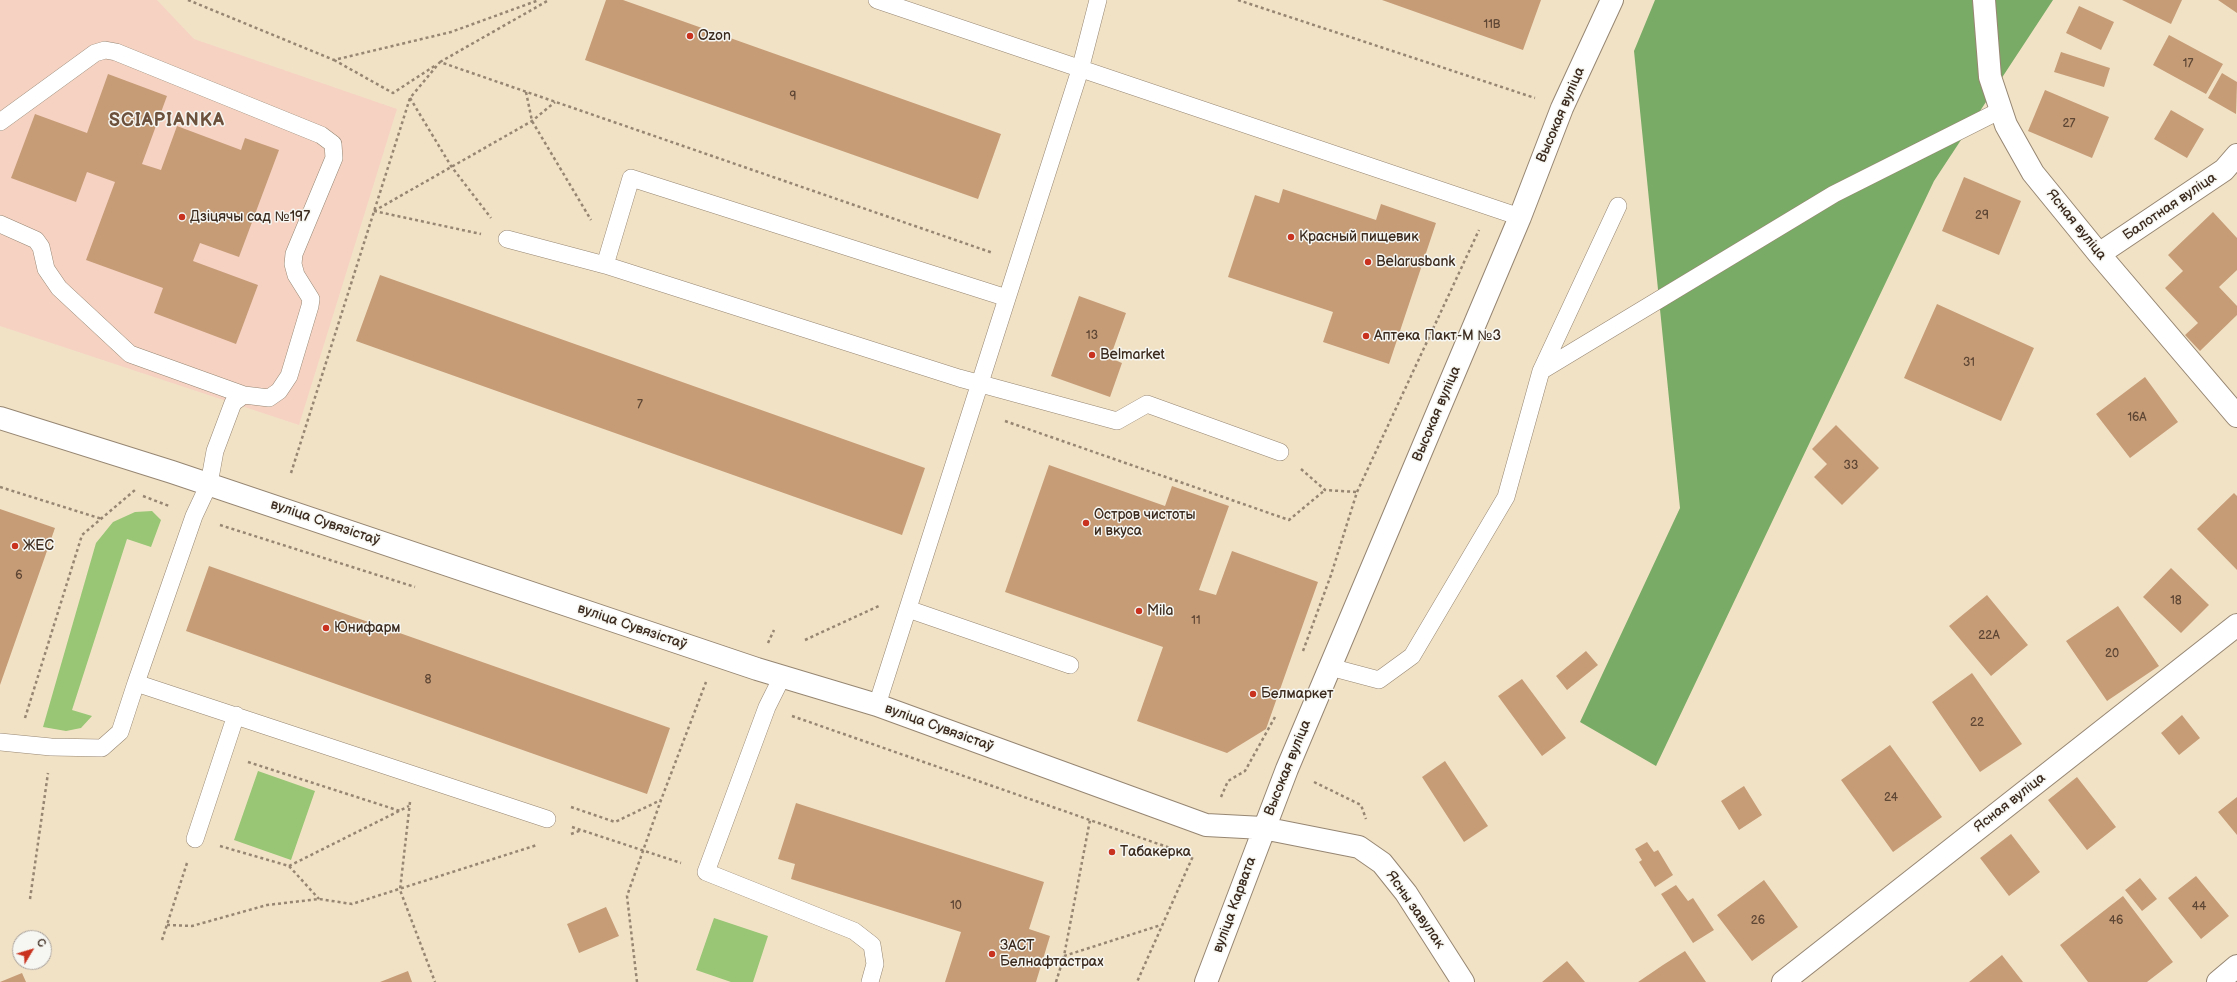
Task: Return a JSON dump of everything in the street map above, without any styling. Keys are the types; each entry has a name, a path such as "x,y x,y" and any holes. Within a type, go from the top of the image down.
{"street":[{"name":"Высокая вуліца","path":"1263,828 1520,216 1562,108 1612,0"},
{"name":"Ясная вуліца","path":"1984,0 1990,76 2006,125 2033,173 2099,254 2237,416"},
{"name":"Балотная вуліца","path":"2099,254 2224,170 2237,155"},
{"name":"вуліца Сувязістаў","path":"0,418 209,484 782,677 877,705 1206,825 1263,828"},
{"name":"Ясная вуліца","path":"1783,982 2237,625"},
{"name":"Ясны завулак","path":"1263,828 1359,847 1382,863 1406,893 1463,982"},
{"name":"вуліца Карвата","path":"1206,982 1263,828"},
{"path":"2218,982 2237,966"}],"lane":[{"path":"877,0 1080,70 1520,216"},
{"path":"877,705 973,410 980,383 1080,70 1098,0"},
{"path":"0,122 95,53 105,50 116,52 321,135 333,144 334,158 294,254 293,264 296,275 311,299 310,306 289,376 279,391 269,398 244,395 130,354 59,288 46,269 41,247 36,240 0,224"},
{"path":"1541,371 1834,194 2001,110"},
{"path":"607,258 631,178 1007,298"},
{"path":"1330,667 1379,680 1412,656 1506,497 1541,371 1618,206"},
{"path":"507,239 607,258 959,378 1117,421 1147,404 1280,452"},
{"path":"0,742 51,747 102,748 120,732 194,516 209,484 215,451 233,403 244,395"},
{"path":"908,610 1070,665"},
{"path":"782,677 767,707 706,872 854,931 872,945 875,964 870,982"},
{"path":"136,683 236,715 416,777 547,819"},
{"path":"195,839 236,715"}],"path":[{"path":"188,0 334,60 393,93 440,62 549,0"},
{"path":"334,60 451,32 539,0"},
{"path":"1238,0 1536,98"},
{"path":"440,62 1019,261"},
{"path":"291,474 410,98 440,62"},
{"path":"526,91 532,120 607,258"},
{"path":"1533,106 1539,91"},
{"path":"410,98 451,166 507,239"},
{"path":"374,211 532,120 555,102"},
{"path":"1301,655 1331,575 1357,492 1490,206"},
{"path":"374,211 507,239"},
{"path":"973,410 1289,520 1325,490"},
{"path":"1280,452 1325,490 1357,492"},
{"path":"0,487 102,519"},
{"path":"24,720 82,535 134,492 127,490"},
{"path":"142,495 194,516 420,589"},
{"path":"804,640 883,604"},
{"path":"637,982 627,896 661,800 707,680 700,678"},
{"path":"767,707 1194,856 1137,982"},
{"path":"1220,799 1228,781 1245,771 1278,711"},
{"path":"226,746 247,761 400,811"},
{"path":"30,899 51,747"},
{"path":"1287,769 1361,805 1382,863"},
{"path":"416,777 409,806 400,890 435,982"},
{"path":"570,807 615,822 661,800"},
{"path":"289,866 409,806"},
{"path":"547,819 706,872"},
{"path":"1056,982 1064,956 1090,820"},
{"path":"566,835 582,830"},
{"path":"162,940 195,839 289,866 319,899"},
{"path":"167,925 192,926 267,905 319,899 352,904 400,890 544,842"},
{"path":"1064,956 1162,925"}],"shaded area":[{"name":"Дзіцячы сад №197","path":"0,0 157,0 194,39 397,109 299,425 0,326"}],"green space":[{"path":"1655,0 2053,0 1934,181 1656,766 1580,722 1680,508 1634,51"},
{"path":"152,511 161,520 151,547 127,539 72,710 92,716 81,728 66,731 43,727 96,543 113,522 135,512"},
{"path":"258,771 315,791 291,860 234,840"},
{"path":"714,918 768,936 753,982 731,982 696,970"}],"building":[{"path":"606,0 623,0 1001,134 978,199 585,60"},
{"path":"1382,0 1541,0 1523,50"},
{"path":"2122,0 2182,0 2171,24"},
{"path":"2218,0 2237,0 2237,13"},
{"path":"2079,6 2114,22 2101,50 2066,33"},
{"path":"2169,35 2223,64 2206,94 2153,65"},
{"path":"2061,52 2110,68 2104,87 2054,72"},
{"path":"2222,73 2237,82 2236,114 2208,98"},
{"path":"108,74 167,96 142,164 161,170 177,126 241,150 245,138 279,150 239,257 200,243 193,261 258,285 236,344 154,313 163,288 86,260 115,182 87,172 76,202 11,178 35,114 87,133"},
{"path":"2045,90 2109,117 2092,158 2028,131"},
{"path":"2171,110 2204,129 2187,158 2154,139"},
{"path":"1964,177 2021,201 1999,255 1942,231"},
{"path":"1283,189 1376,220 1381,204 1436,223 1389,364 1323,342 1333,312 1228,277 1255,195 1279,203"},
{"path":"2213,212 2237,238 2237,270 2219,287 2237,306 2237,315 2200,351 2185,335 2198,323 2165,288 2183,271 2168,255"},
{"path":"380,275 925,468 902,535 356,341"},
{"path":"1079,296 1126,313 1110,358 1122,363 1110,397 1051,376"},
{"path":"1937,304 2034,348 2001,421 1904,378"},
{"path":"2145,377 2178,422 2130,458 2096,414"},
{"path":"1836,425 1879,468 1842,505 1814,477 1827,464 1812,449"},
{"path":"1049,465 1165,506 1172,486 1229,506 1199,590 1216,595 1232,551 1318,582 1266,729 1227,753 1137,721 1163,647 1005,592"},
{"path":"2234,493 2237,496 2237,570 2197,529"},
{"path":"0,509 55,528 0,685"},
{"path":"209,566 670,728 647,794 186,631"},
{"path":"2171,568 2209,605 2181,633 2143,597"},
{"path":"1987,595 2028,645 1991,676 1949,626"},
{"path":"2118,606 2159,666 2107,701 2066,641"},
{"path":"1586,651 1598,665 1567,690 1556,676"},
{"path":"1972,673 2022,744 1980,772 1932,702"},
{"path":"1522,679 1566,738 1542,756 1498,696"},
{"path":"2182,715 2200,738 2179,755 2161,733"},
{"path":"1890,745 1942,817 1893,852 1841,780"},
{"path":"1445,761 1488,826 1464,842 1422,777"},
{"path":"2077,777 2116,827 2087,850 2048,800"},
{"path":"1744,786 1762,815 1739,830 1721,801"},
{"path":"2237,797 2237,835 2218,812"},
{"path":"796,803 1044,882 1029,929 1050,936 1036,982 945,982 961,932 791,879 795,864 778,859"},
{"path":"2011,834 2040,872 2009,896 1980,858"},
{"path":"1647,842 1654,852 1658,850 1673,875 1655,887 1639,862 1642,860 1635,849"},
{"path":"2196,876 2229,916 2201,939 2168,898"},
{"path":"2140,878 2157,899 2142,911 2125,890"},
{"path":"1764,880 1798,927 1752,961 1717,915"},
{"path":"1676,885 1688,901 1693,898 1714,930 1693,943 1661,894"},
{"path":"2123,896 2173,962 2147,982 2088,982 2060,945"},
{"path":"606,907 619,936 579,953 567,924"},
{"path":"1685,951 1706,982 1638,982 1663,965"},
{"path":"2002,955 2023,982 1969,982"},
{"path":"1567,961 1585,982 1542,982"},
{"path":"408,971 412,982 380,982"},
{"path":"22,973 26,982 0,982"}],"place":[{"name":"Ozon","path":"690,36"},
{"name":"Дзіцячы сад №197","path":"182,217"},
{"name":"Красный пищевик","path":"1291,237"},
{"name":"Belarusbank","path":"1368,262"},
{"name":"Аптека Пакт-М №3","path":"1366,336"},
{"name":"Belmarket","path":"1092,355"},
{"name":"Остров чистоты и вкуса","path":"1086,523"},
{"name":"ЖЕС","path":"15,546"},
{"name":"Mila","path":"1139,611"},
{"name":"Юнифарм","path":"326,628"},
{"name":"Белмаркет","path":"1253,694"},
{"name":"Табакерка","path":"1112,852"},
{"name":"ЗАСТ Белнафтастрах","path":"992,954"}],"district":[{"name":"SCIAPIANKA","path":"167,121"}]}
